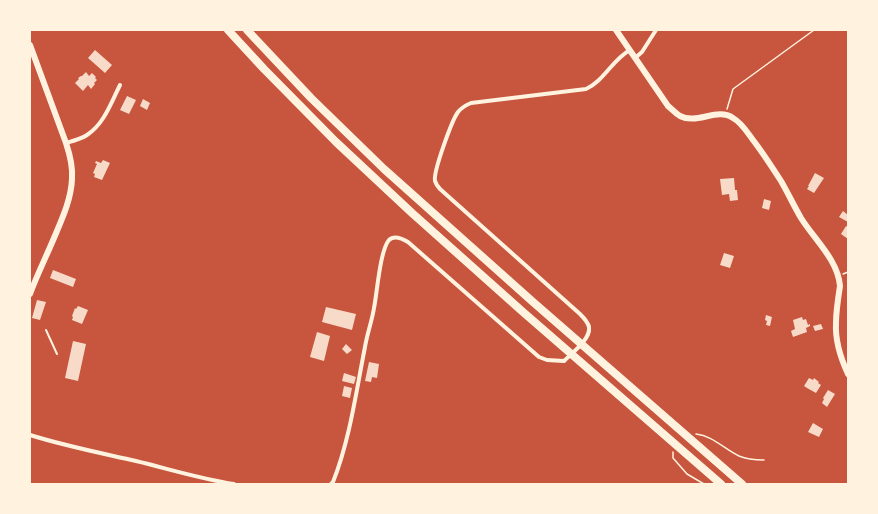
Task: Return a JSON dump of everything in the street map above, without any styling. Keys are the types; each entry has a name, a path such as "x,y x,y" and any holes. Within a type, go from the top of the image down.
{"highway":[{"path":"228,30 336,142 412,213 523,312 721,484"},
{"path":"247,30 311,98 423,204 742,484"}],"main road":[{"path":"616,30 668,106 680,116 688,118 697,119 716,115 732,116 746,130 764,154 803,220 831,260 836,272 840,284 836,336 838,347 848,374"},
{"path":"30,45 66,143 72,168 72,180 69,196 61,221 30,294"}],"street":[{"path":"635,58 642,52 656,30"},
{"path":"332,483 346,444 385,246 390,239 403,239 539,357 547,360 564,361 586,339 589,332 589,325 580,314 440,189 435,182 435,175 441,154 457,113 465,106 471,103 586,89 598,82 622,54 630,50"},
{"path":"66,143 87,135 100,124 120,85"},
{"path":"30,434 68,446 234,484"},
{"path":"204,478 206,484"}],"lane":[{"path":"46,330 57,354"}],"path":[{"path":"725,115 733,89 814,30"}],"building":[{"path":"95,50 112,65 105,73 88,58"},
{"path":"86,72 89,76 92,73 97,80 91,89 88,85 83,91 75,83 79,79 78,78"},
{"path":"127,96 136,100 129,114 120,110"},
{"path":"143,99 150,103 147,110 140,106"},
{"path":"103,160 110,163 102,180 94,177 95,174 93,173 97,164 95,163 96,161 101,163"},
{"path":"815,173 824,178 814,193 807,189"},
{"path":"734,178 738,200 730,201 729,194 722,195 720,179"},
{"path":"764,199 771,201 769,210 762,208"},
{"path":"843,211 848,215 848,222 839,217"},
{"path":"846,226 848,227 848,239 841,234"},
{"path":"724,253 734,256 730,268 720,265"},
{"path":"53,270 76,279 73,287 50,278"},
{"path":"37,300 46,302 40,320 32,318"},
{"path":"78,306 88,310 82,324 72,320 75,308 76,309"},
{"path":"326,307 356,314 352,330 322,322"},
{"path":"766,315 772,317 770,326 766,325"},
{"path":"802,317 803,320 806,319 808,325 810,324 810,326 806,328 807,332 793,337 791,331 795,329 793,320"},
{"path":"821,324 823,329 815,331 813,326"},
{"path":"317,332 330,336 324,361 310,357"},
{"path":"73,341 86,344 78,381 65,378"},
{"path":"346,344 352,350 347,354 342,349"},
{"path":"369,362 379,364 377,378 372,377 371,382 365,381"},
{"path":"344,373 356,377 354,384 342,381"},
{"path":"809,378 813,380 814,378 821,385 816,393 804,386"},
{"path":"344,386 352,388 350,398 342,396"},
{"path":"828,390 835,394 827,407 822,403"},
{"path":"813,423 823,429 819,437 808,432"}]}
